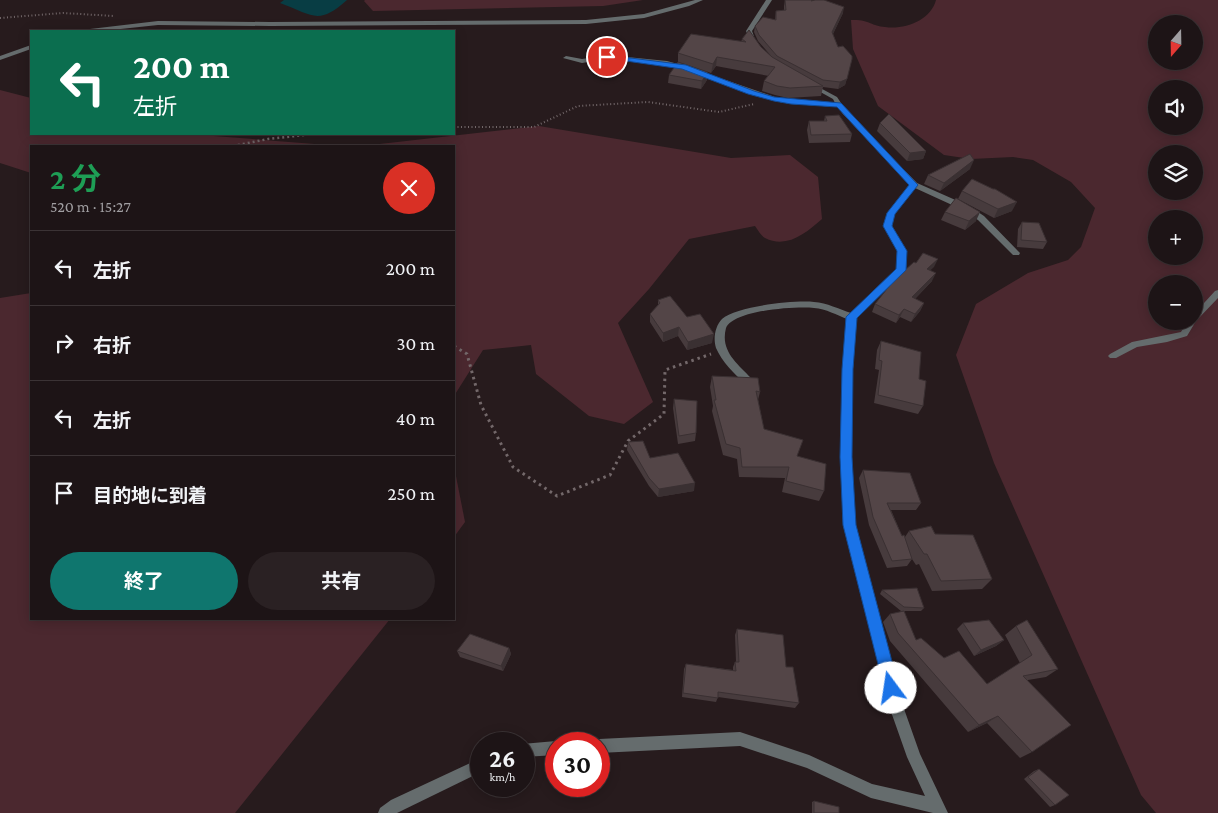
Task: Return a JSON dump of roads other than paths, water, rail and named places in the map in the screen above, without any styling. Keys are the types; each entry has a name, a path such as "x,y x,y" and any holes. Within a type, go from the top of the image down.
{"street":[{"path":"98,30 158,23 586,22 644,16 700,0"},
{"path":"758,48 749,32 751,26 770,0"},
{"path":"0,58 30,48"},
{"path":"566,58 582,61 607,57 667,63 774,99 839,105"},
{"path":"799,79 834,98 914,185 966,208 981,218 1016,253"},
{"path":"914,185 891,213 888,226 902,251 901,270 852,317 848,369 846,457 850,525 896,706 914,756 938,809"},
{"path":"1203,310 1218,294"},
{"path":"748,381 725,357 722,350 720,333 724,321 744,313 768,307 814,306 852,317"},
{"path":"1112,356 1135,344 1167,339 1184,334 1187,330"},
{"path":"610,745 740,739 809,762 871,791 938,809"},
{"path":"385,813 396,804 470,770"}],"water":[{"path":"284,0 347,0 329,13 315,16 280,3"}]}
